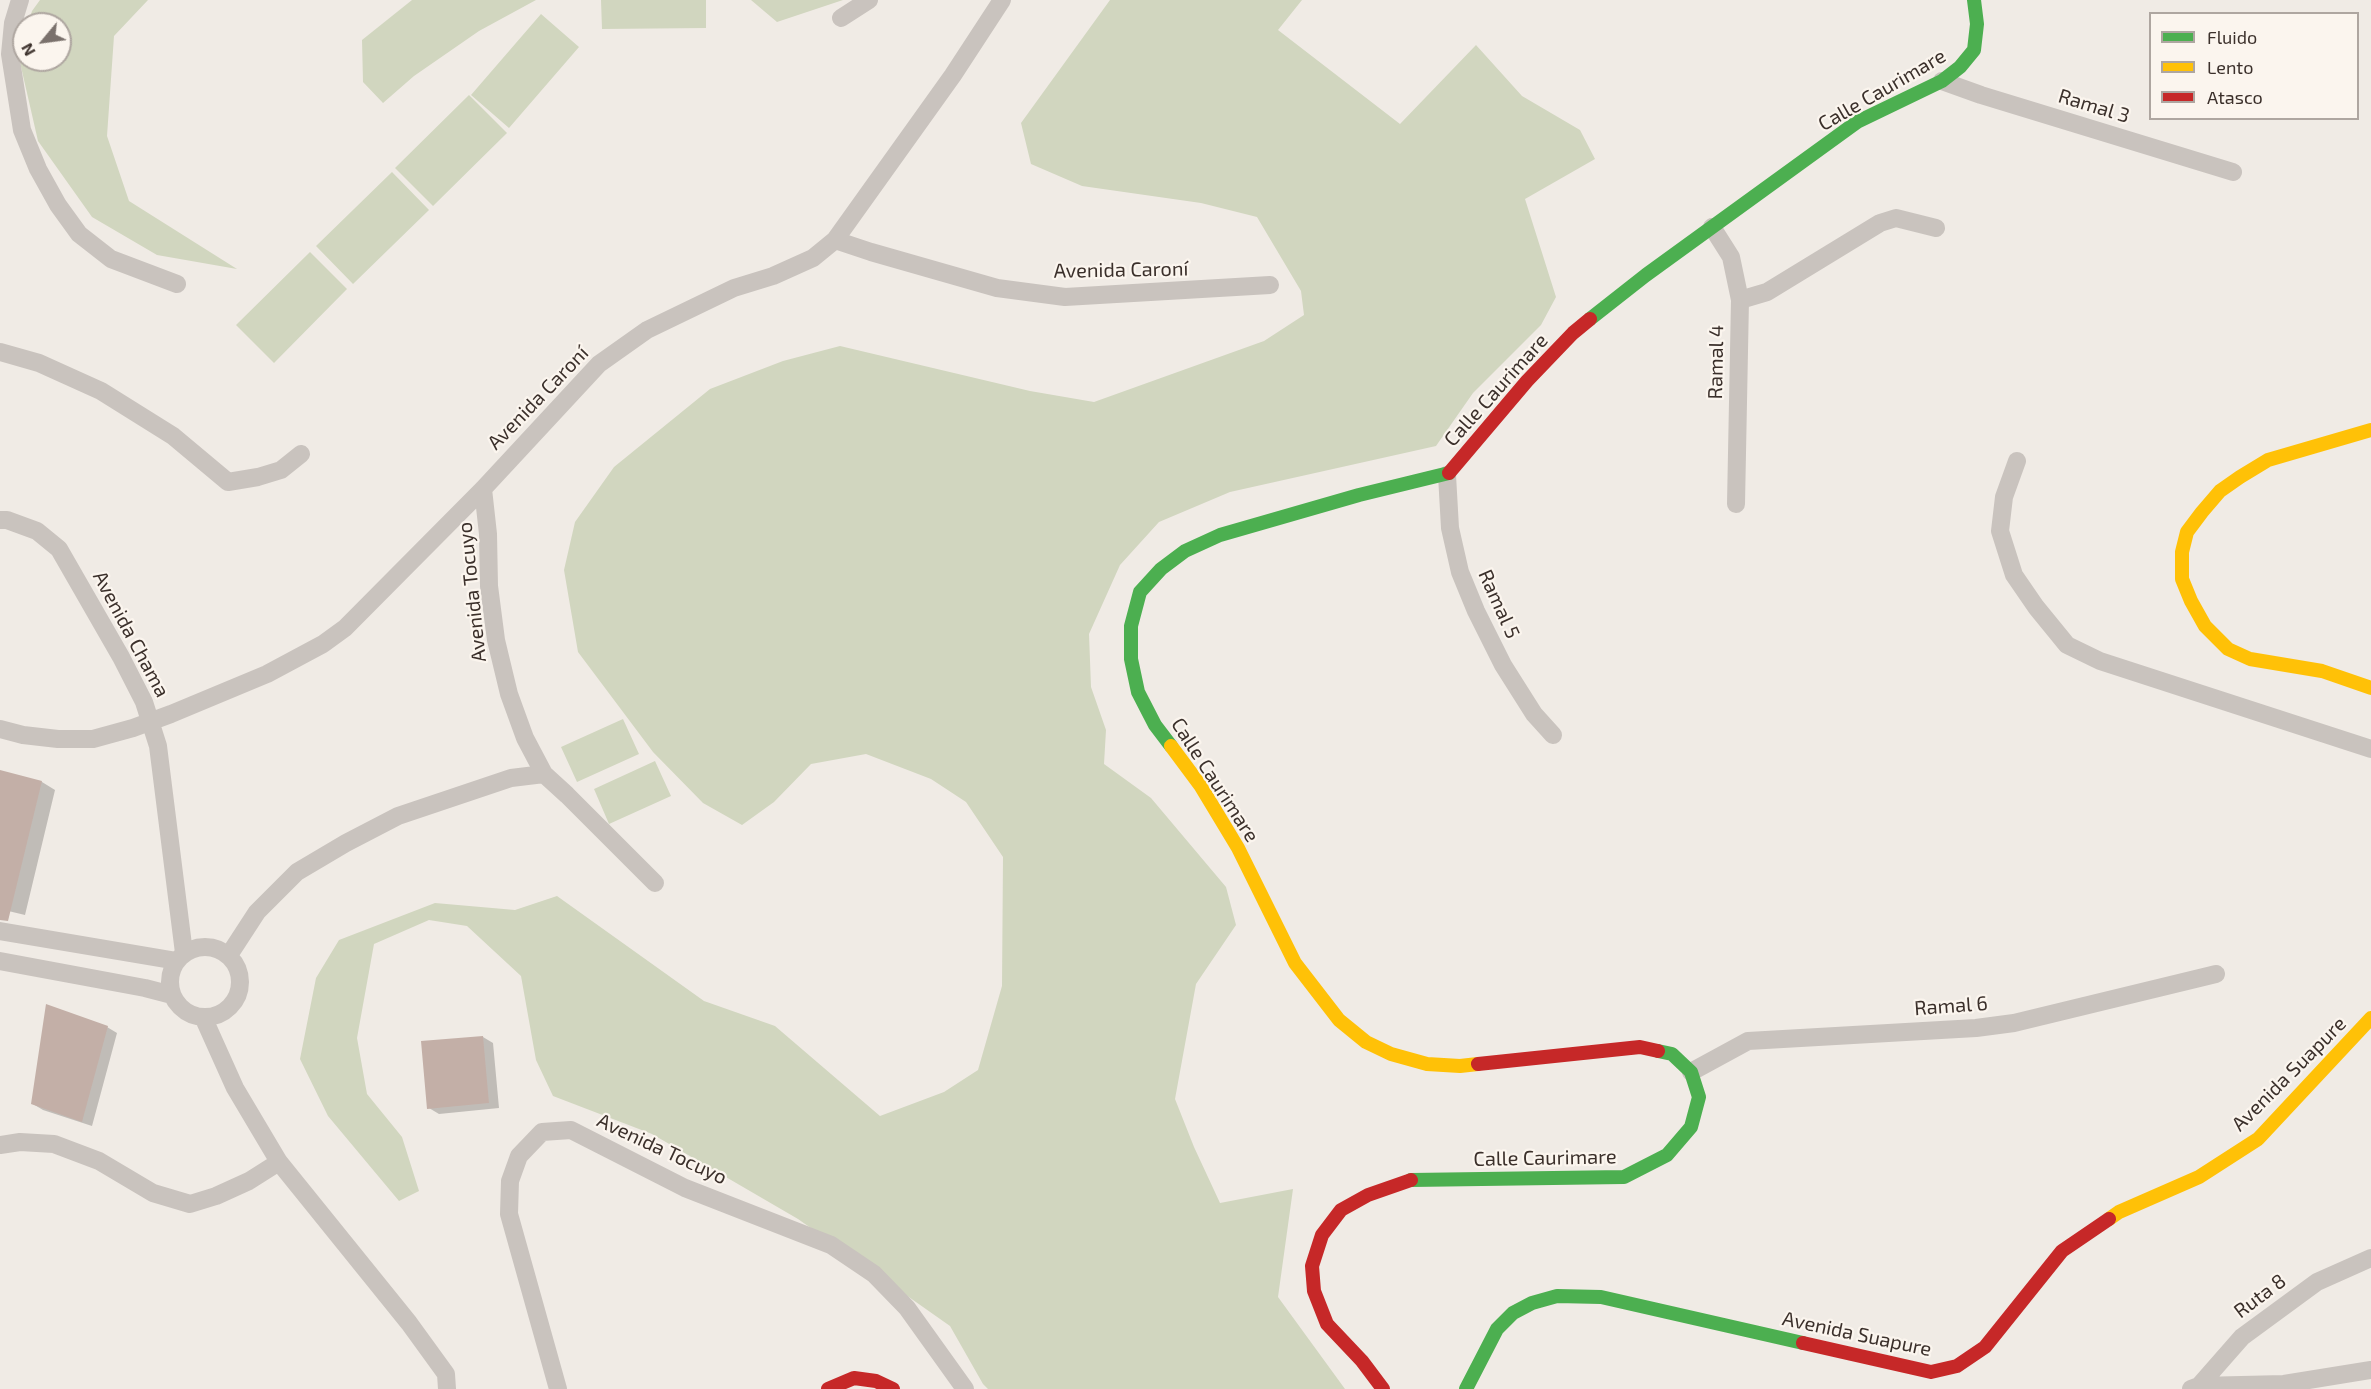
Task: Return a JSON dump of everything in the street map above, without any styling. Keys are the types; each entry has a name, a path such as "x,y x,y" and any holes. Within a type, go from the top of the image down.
{"street":[{"path":"20,0 13,23 10,54 15,93 22,130 43,178 58,205 79,234 103,253 111,259 177,284"},
{"path":"841,18 869,0"},
{"path":"835,240 953,75 1002,0"},
{"name":"Calle Caurimare","path":"1383,1389 1362,1361 1327,1324 1314,1291 1312,1266 1322,1235 1341,1210 1368,1195 1408,1180 1624,1177 1667,1155 1691,1127 1699,1097 1691,1072 1672,1054 1640,1047 1460,1066 1427,1064 1390,1054 1366,1042 1340,1020 1294,963 1238,848 1200,785 1155,725 1138,692 1131,659 1131,626 1140,592 1161,569 1185,551 1220,535 1359,495 1447,475 1527,381 1573,333 1646,275 1857,122 1942,81 1960,67 1974,50 1977,24 1974,0"},
{"name":"Ramal 3","path":"1942,81 1981,96 2233,172"},
{"path":"1740,300 1767,292 1880,223 1896,218 1935,228"},
{"name":"Ramal 4","path":"1712,227 1731,257 1740,300 1736,504"},
{"name":"Avenida Caroní","path":"0,729 23,735 58,739 93,739 151,722 267,674 323,644 345,628 483,489 599,364 647,330 734,288 773,276 813,258 835,240 997,288 1065,297 1270,285"},
{"path":"0,352 39,363 101,390 173,436 228,482 281,470 301,454"},
{"path":"2371,430 2268,460 2240,477 2220,491 2202,512 2187,532 2182,552 2182,579 2192,601 2205,626 2228,649 2250,659 2322,671 2371,688"},
{"path":"2017,461 2004,497 2000,531 2014,575 2067,645 2100,661 2371,749"},
{"name":"Ramal 5","path":"1447,475 1450,528 1460,572 1472,602 1503,665 1534,714 1553,735"},
{"name":"Avenida Tocuyo","path":"483,489 488,534 489,586 496,640 508,694 525,738 544,774 656,883"},
{"name":"Avenida Chama","path":"0,520 7,520 37,531 59,549 144,702 151,722 164,785 181,957"},
{"path":"229,955 257,912 297,873 345,843 398,816 511,778 544,774"},
{"path":"0,931 181,957 206,947 218,949 229,955 236,965 240,978 240,990 235,1002 226,1011 216,1017 204,1019 190,1014 179,1006 172,995 169,974 181,957"},
{"path":"0,961 172,995"},
{"name":"Ramal 6","path":"1691,1072 1748,1041 1976,1028 2014,1023 2216,974"},
{"name":"Avenida Suapure","path":"1466,1389 1497,1329 1513,1313 1557,1296 1601,1297 1931,1372 1958,1366 1985,1347 2062,1251 2119,1212 2199,1177 2258,1139 2371,1018"},
{"path":"204,1019 235,1088 279,1162 409,1323 446,1374 447,1389"},
{"name":"Avenida Tocuyo","path":"558,1389 509,1214 510,1180 519,1156 542,1132 571,1130 685,1188 831,1245 874,1274 907,1308 965,1389"},
{"path":"0,1145 20,1142 54,1144 99,1161 153,1193 190,1204 224,1192 279,1162"},
{"name":"Ruta 8","path":"2195,1388 2242,1337 2317,1282 2371,1258"},
{"path":"2195,1388 2284,1384 2371,1370"},
{"path":"828,1389 854,1378 876,1381 893,1389"}],"green space":[{"path":"40,0 148,0 114,36 107,136 129,201 237,269 157,255 92,217 38,141 22,72 72,72 72,12 32,11"},
{"path":"412,0 536,0 479,31 414,76 383,103 363,82 362,40"},
{"path":"601,0 706,0 706,28 602,29"},
{"path":"751,0 843,0 777,22"},
{"path":"1110,0 1302,0 1278,30 1400,124 1476,45 1522,96 1580,130 1595,159 1525,199 1556,297 1541,325 1473,393 1436,446 1230,492 1159,522 1120,565 1089,634 1091,687 1106,730 1104,764 1151,798 1226,887 1236,925 1196,984 1175,1099 1220,1203 1293,1189 1278,1297 1345,1389 988,1389 950,1326 798,1219 652,1134 553,1096 536,1060 521,976 467,926 429,920 374,944 357,1038 367,1094 402,1137 419,1191 399,1201 328,1116 300,1059 316,978 339,940 435,903 515,910 557,896 704,1001 775,1026 880,1116 944,1092 978,1070 1002,986 1003,857 966,802 931,779 866,754 811,764 774,802 742,825 703,803 653,752 578,652 564,570 575,522 614,467 710,389 783,361 840,346 1030,391 1094,402 1264,341 1304,315 1301,291 1257,217 1201,203 1082,186 1031,164 1021,123"},
{"path":"541,14 579,47 509,128 471,95"},
{"path":"469,95 507,133 433,206 395,168"},
{"path":"392,172 429,210 353,284 316,246"},
{"path":"310,252 347,289 274,363 236,325"},
{"path":"623,719 639,754 577,782 561,747"},
{"path":"655,761 671,796 609,824 594,789"}],"building":[{"path":"0,770 42,781 8,921 0,920"},
{"path":"46,1004 108,1026 82,1122 31,1104"},
{"path":"483,1036 489,1103 427,1109 421,1041"}],"traffic: fast":[{"path":"1590,319 1646,275 1857,122 1942,81 1960,67 1974,50 1977,24 1974,0"},
{"path":"1171,746 1155,725 1138,692 1131,659 1131,626 1140,592 1161,569 1185,551 1220,535 1359,495 1449,473"},
{"path":"1411,1180 1624,1177 1667,1155 1691,1127 1699,1097 1691,1072 1672,1054 1658,1051"},
{"path":"1466,1389 1497,1329 1513,1313 1532,1303 1557,1296 1601,1297 1803,1343"}],"traffic: slow":[{"path":"2371,430 2268,460 2240,477 2220,491 2202,512 2187,532 2182,552 2182,579 2191,601 2205,626 2228,649 2250,659 2322,671 2371,688"},
{"path":"1171,746 1200,785 1238,848 1295,963 1339,1020 1366,1042 1391,1054 1427,1064 1460,1066 1478,1064"},
{"path":"2109,1219 2119,1212 2199,1177 2258,1139 2371,1018"}],"traffic: jam":[{"path":"1449,473 1527,381 1573,333 1590,319"},
{"path":"1478,1064 1640,1047 1658,1051"},
{"path":"1383,1389 1362,1361 1327,1324 1314,1291 1312,1266 1322,1235 1341,1210 1368,1195 1411,1180"},
{"path":"1803,1343 1931,1372 1957,1366 1985,1347 2062,1251 2109,1219"},
{"path":"828,1389 854,1378 876,1381 893,1389"}]}
